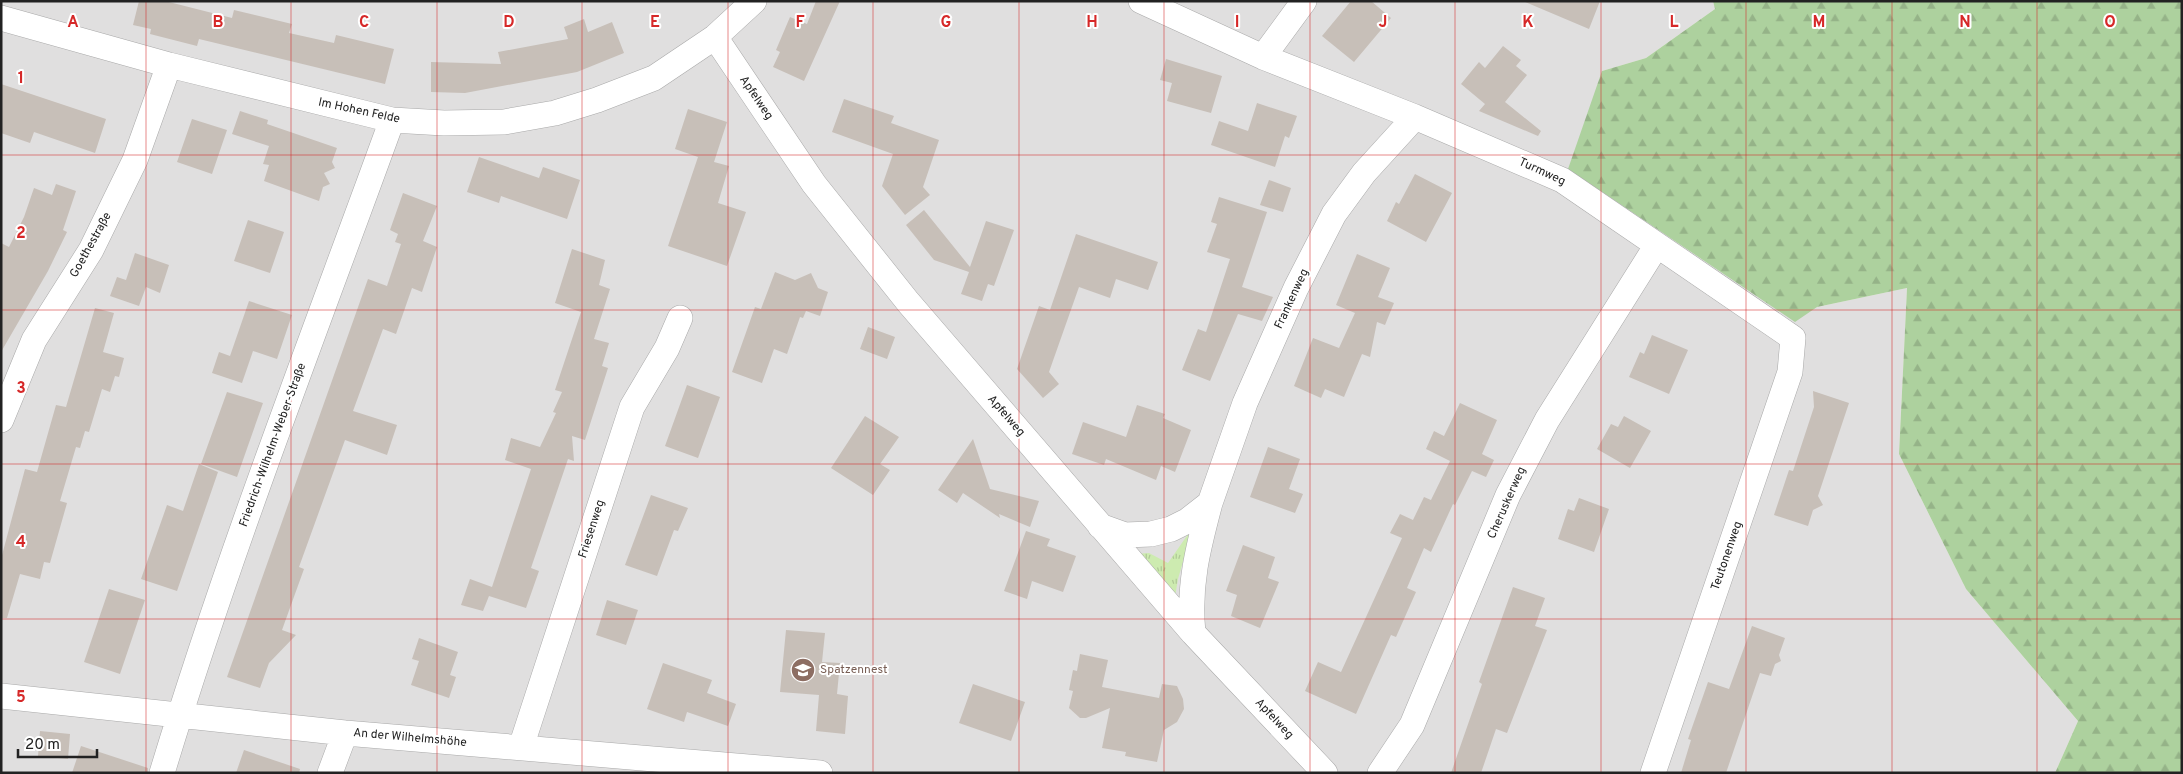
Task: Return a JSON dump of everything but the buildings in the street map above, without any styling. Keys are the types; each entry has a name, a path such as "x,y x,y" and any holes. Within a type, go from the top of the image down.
{"street":[{"name":"Im Hohen Felde","path":"1,18 168,65 392,120 444,123 504,122 555,113 597,100 654,78 715,37 754,1"},
{"name":"Turmweg","path":"1141,1 1264,57 1415,117 1562,180 1793,338"},
{"path":"1264,57 1304,1"},
{"name":"Apfelweg","path":"715,37 814,184 908,302 1193,633 1325,773"},
{"name":"Goethestraße","path":"1,420 34,340 91,250 135,160 168,65"},
{"name":"Frankenweg","path":"1193,633 1190,608 1191,586 1210,503 1245,403 1296,288 1334,214 1364,173 1415,117"},
{"name":"Friedrich-Wilhelm-Weber-Straße","path":"162,773 258,485 392,120"},
{"name":"Cheruskerweg","path":"1380,773 1412,725 1508,495 1542,428 1657,245"},
{"name":"Friesenweg","path":"521,747 632,407 667,348 680,318"},
{"name":"Teutonenweg","path":"1653,773 1790,372 1793,338"},
{"name":"Frankenweg","path":"1100,526 1125,535 1151,534 1188,522 1210,503"},
{"name":"An der Wilhelmshöhe","path":"1,696 345,733 820,773"},
{"path":"330,773 345,733"}],"shaded area":[{"path":"1,1 1713,1 1715,9 1646,58 1602,71 1817,307 1907,288 1899,454 1966,589 2078,721 2055,773 1,773"}],"green space":[{"path":"1713,1 2182,1 2182,773 2055,773 2078,721 1966,589 1899,454 1907,288 1817,307 1795,322 1568,169 1602,71 1646,58 1715,9"},
{"path":"1193,527 1178,579 1172,615 1121,555 1149,553 1168,563"}],"place":[{"name":"Spatzennest","path":"803,670"}]}
